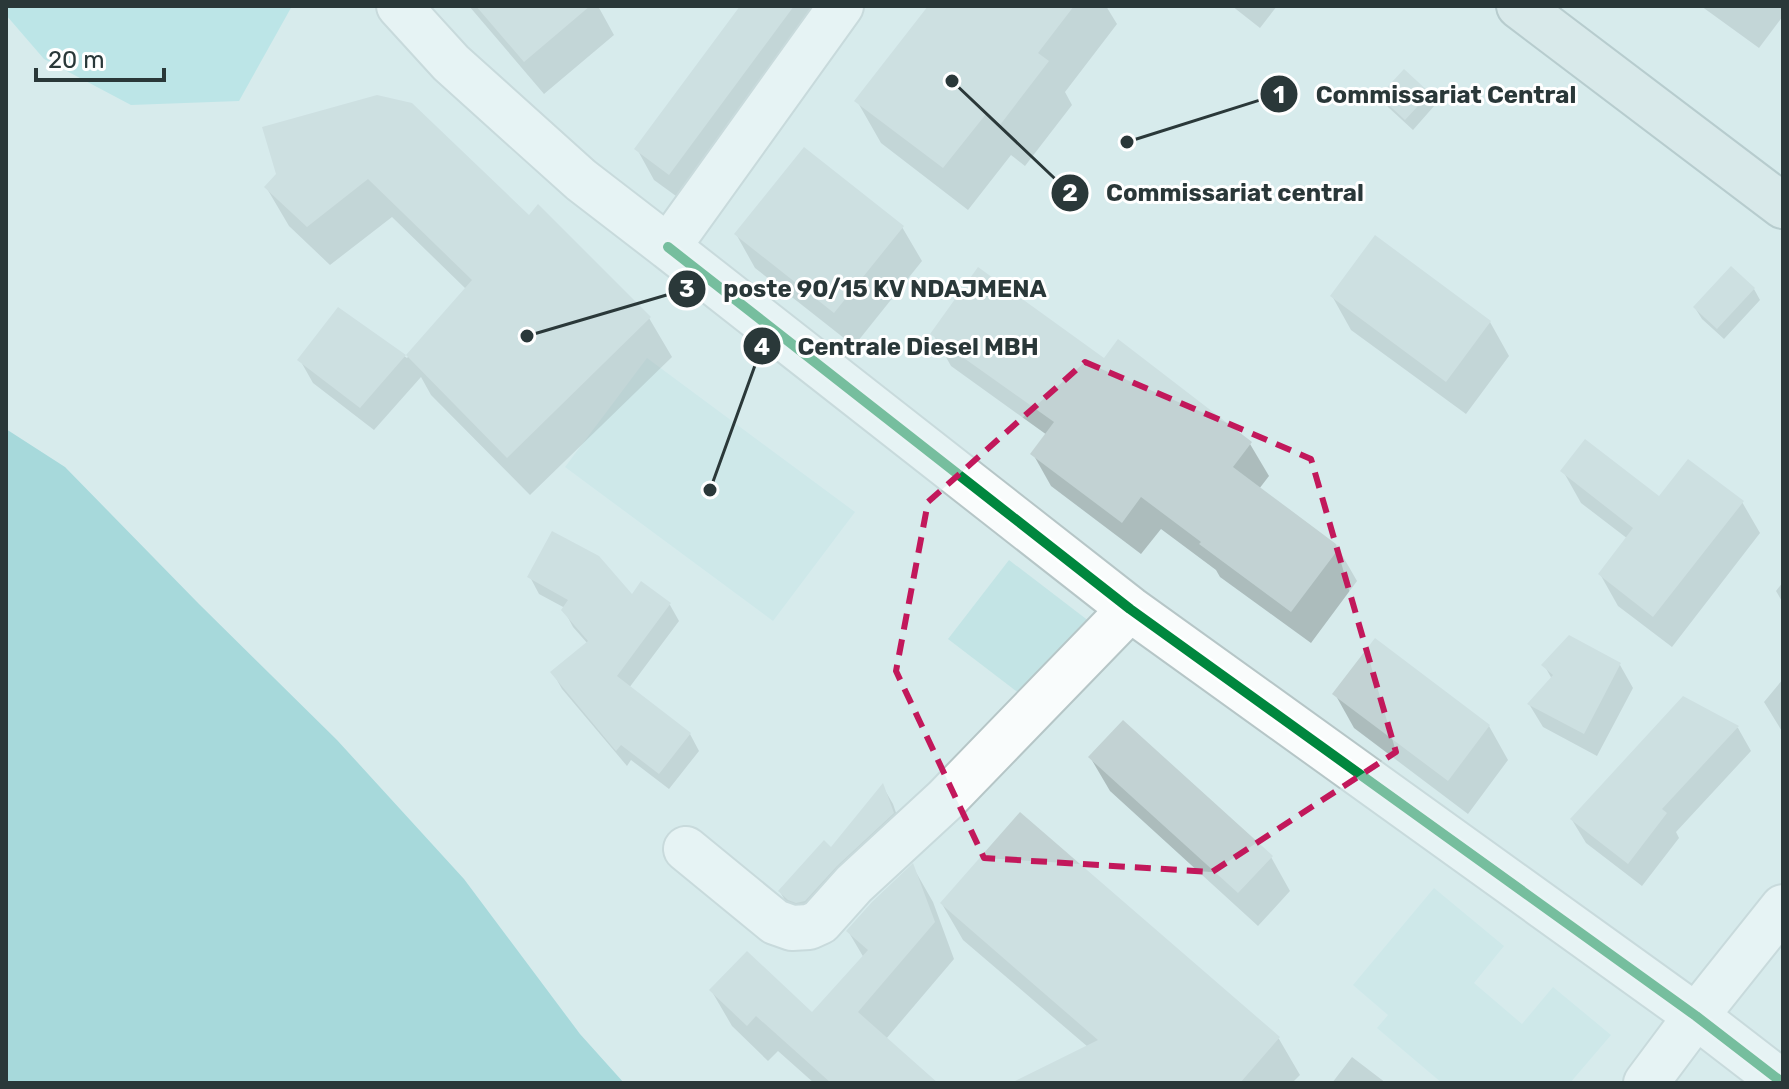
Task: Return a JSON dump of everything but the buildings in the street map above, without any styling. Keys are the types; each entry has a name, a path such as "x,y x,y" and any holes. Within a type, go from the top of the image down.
{"main road":[{"path":"1519,6 1783,206"}],"street":[{"path":"399,6 451,63 570,171 1130,609 1696,1016 1783,1083"},
{"path":"668,247 841,6"},
{"path":"686,849 775,922 792,928 809,927 820,922 854,884 945,800 1130,609"},
{"path":"1646,1083 1783,907"}],"highlighted area":[{"path":"1085,362 1311,459 1396,752 1212,872 984,858 896,671 928,502"}],"shaded area":[{"path":"6,6 292,6 239,101 131,105 44,59 6,15"},
{"path":"647,358 855,512 773,621 565,467"},
{"path":"6,429 65,467 337,740 464,879 580,1034 624,1083 6,1083"},
{"path":"1009,560 1094,625 1033,704 948,639"},
{"path":"1434,888 1504,946 1474,983 1522,1024 1553,987 1611,1035 1570,1083 1442,1083 1377,1028 1388,1015 1353,985"}],"cycle path":[{"path":"668,247 1130,609 1696,1016 1783,1083"}],"place":[{"name":"Commissariat central","path":"952,81"},
{"name":"Commissariat Central","path":"1127,142"},
{"name":"poste 90/15 KV NDAJMENA","path":"527,336"},
{"name":"Centrale Diesel MBH","path":"710,490"}]}
